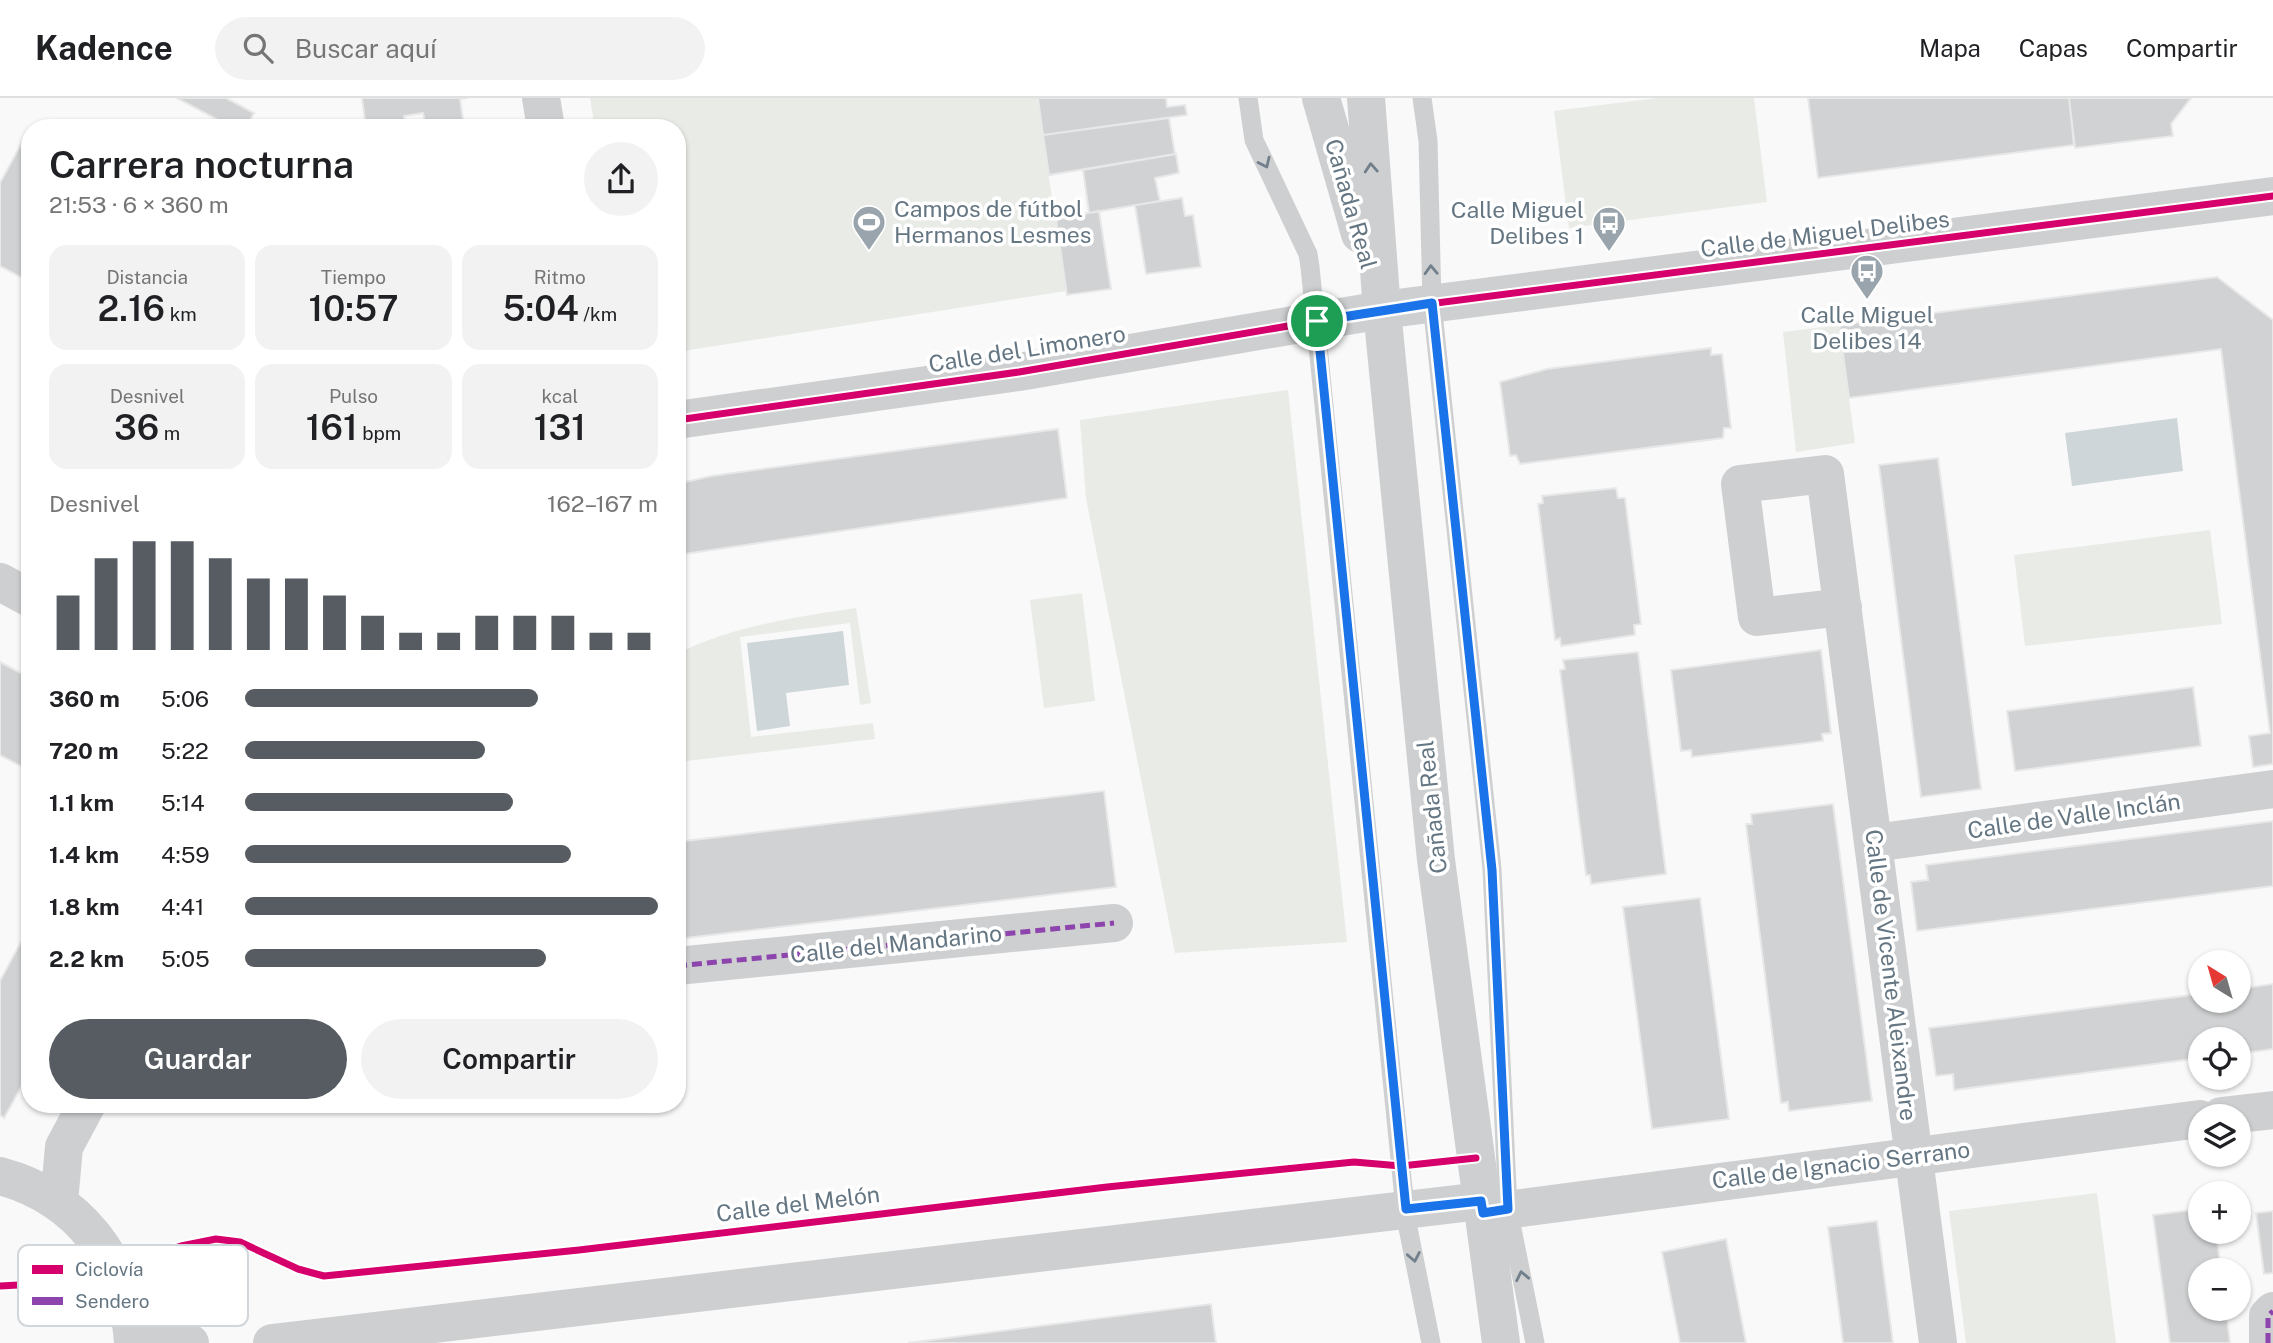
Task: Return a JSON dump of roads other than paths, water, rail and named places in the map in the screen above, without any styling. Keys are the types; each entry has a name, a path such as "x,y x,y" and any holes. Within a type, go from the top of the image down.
{"street":[{"path":"541,98 544,119"},
{"name":"Cañada Real","path":"1321,98 1382,310"},
{"name":"Cañada Real","path":"1366,98 1382,310 1436,860 1491,1207 1495,1303 1502,1343"},
{"name":"Calle de Miguel Delibes","path":"1382,310 2273,196"},
{"name":"Calle del Limonero","path":"686,419 1019,372 1382,310"},
{"path":"0,582 21,593"},
{"name":"Calle de Vicente Aleixandre","path":"1843,607 1938,1343"},
{"name":"Calle de Valle Inclán","path":"1874,843 2273,789"},
{"name":"Calle del Mandarino","path":"686,965 1114,922"},
{"path":"2251,1113 2273,1110"},
{"path":"59,1202 64,1147 82,1113"},
{"name":"Calle de Ignacio Serrano","path":"1491,1207 2188,1120"},
{"path":"9,1178 64,1147"},
{"path":"9,1178 59,1202 82,1221 102,1245"},
{"path":"272,1343 1406,1209 1491,1207"},
{"name":"Cañada Real","path":"1491,1343 1495,1303"},
{"path":"2268,1343 2268,1316 2273,1311"},
{"path":"132,1333 190,1343"}],"lane":[{"path":"1248,98 1254,140 1308,254 1317,321 1406,1209 1431,1343"},
{"path":"1422,98 1428,141 1432,303 1492,870 1491,1207 1535,1343"}],"place":[{"name":"Campos de fútbol Hermanos Lesmes","path":"869,252"},
{"name":"Calle Miguel Delibes 1","path":"1609,253"},
{"name":"Calle Miguel Delibes 14","path":"1867,301"}]}
